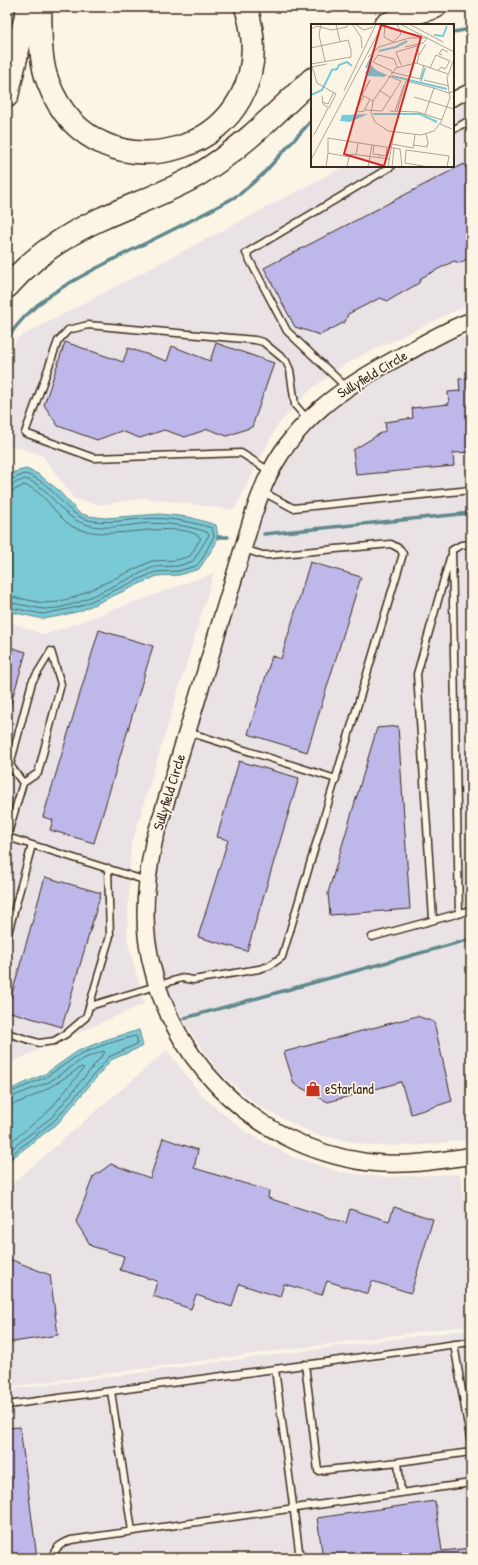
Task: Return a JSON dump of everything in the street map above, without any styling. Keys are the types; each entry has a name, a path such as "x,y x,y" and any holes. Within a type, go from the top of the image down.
{"highway":[{"path":"7,96 28,7"},
{"path":"40,7 41,41 45,74 61,108 73,122 102,142 118,149 152,153 184,147 199,140 213,131 235,107 243,94 252,65 253,35 246,7"},
{"path":"387,24 409,15 435,7"},
{"path":"7,286 40,255 66,237 93,223 177,185 222,160 259,130 311,80"}],"street":[{"path":"454,98 471,90"},
{"name":"Sullyfield Circle","path":"471,321 364,375 346,387 308,420 287,446 271,472 262,491 243,548 154,841 145,900 147,940 157,985 176,1031 209,1078 240,1108 281,1134 332,1155 367,1162 420,1163 471,1156"}],"lane":[{"path":"454,129 466,122 471,130"},
{"path":"346,387 287,331 246,252 390,167"},
{"path":"271,472 241,453 94,458 25,433 58,342 68,330 88,325 255,340 263,342 286,361 290,370 295,405 308,420"},
{"path":"262,491 293,508 471,490"},
{"path":"90,1006 182,978 193,980 258,969 269,966 282,957 403,554 400,549 391,544 270,555 263,555 243,548"},
{"path":"433,919 417,674 452,550 461,545 471,544"},
{"path":"452,550 459,914"},
{"path":"23,783 10,765 32,682 51,651 61,684 38,773 23,783 7,837 147,881"},
{"path":"188,732 336,779"},
{"path":"7,937 32,845"},
{"path":"7,1033 40,1043 54,1041 66,1034 86,1017 110,936 108,868"},
{"path":"372,937 433,919 471,910"},
{"path":"7,1406 471,1342"},
{"path":"454,1344 471,1444"},
{"path":"305,1364 318,1471 471,1452"},
{"path":"275,1368 300,1558"},
{"path":"111,1391 132,1531"},
{"path":"398,1462 401,1493"},
{"path":"52,1558 54,1550 61,1543 71,1540 471,1483"}],"shaded area":[{"path":"471,100 471,303 347,363 311,389 277,426 234,510 146,498 100,505 74,499 42,455 7,444 7,365 16,339 343,167 454,167 454,109"},
{"path":"471,335 471,1139 425,1145 372,1146 314,1134 259,1107 218,1071 182,1020 164,978 154,931 160,846 263,507 287,461 320,421 363,387 444,343"},
{"path":"214,573 131,846 127,938 144,1004 7,1064 7,621 44,635"},
{"path":"167,1050 202,1096 244,1131 293,1157 340,1172 385,1177 460,1174 471,1234 471,1325 7,1387 7,1188"},
{"path":"471,1329 471,1558 7,1558 7,1390"}],"water":[{"path":"26,469 38,474 57,489 79,513 105,518 160,514 189,517 216,525 218,537 215,545 199,569 179,575 157,576 80,611 43,619 7,611 7,478 14,472"},
{"path":"139,1030 143,1046 111,1060 58,1123 7,1162 7,1091 45,1074 78,1051 105,1040"}],"building":[{"path":"464,164 471,178 471,257 460,263 454,261 421,278 419,283 388,301 380,298 348,314 345,322 320,335 295,327 264,268"},
{"path":"65,342 123,362 128,348 167,361 172,346 210,361 216,343 274,363 252,427 227,436 208,429 185,437 164,430 140,438 121,431 97,440 58,426 44,405"},
{"path":"471,378 471,452 453,453 454,466 356,475 353,450 386,430 385,422 413,418 412,408 449,404 448,392 460,391 459,379"},
{"path":"310,562 361,577 307,752 248,734 272,656 281,659"},
{"path":"99,630 153,646 94,843 50,830 53,820 43,817"},
{"path":"7,646 26,652 9,710 7,709"},
{"path":"398,726 410,909 330,915 328,893 377,728"},
{"path":"239,761 299,778 247,951 198,937 228,840 217,837"},
{"path":"45,877 101,893 62,1027 7,1011"},
{"path":"417,1016 434,1022 452,1101 411,1114 401,1082 328,1102 294,1084 284,1052"},
{"path":"163,1138 198,1150 194,1168 269,1191 268,1198 346,1223 350,1209 389,1221 394,1207 433,1219 411,1293 372,1281 368,1294 327,1281 322,1295 284,1284 280,1297 239,1284 232,1307 196,1295 191,1309 153,1296 157,1281 120,1270 124,1256 91,1246 76,1222 93,1177 111,1164 150,1178"},
{"path":"7,1258 50,1275 58,1335 7,1343"},
{"path":"20,1427 37,1558 7,1558 7,1428"},
{"path":"435,1501 442,1551 471,1548 471,1558 323,1558 317,1518"}],"waterway":[{"path":"454,32 471,29"},
{"path":"7,339 29,312 56,291 87,273 195,219 240,194 262,175 311,121"},
{"path":"264,534 471,513"},
{"path":"218,537 228,537"},
{"path":"185,1018 471,939"}],"place":[{"name":"eStarland","path":"313,1089"}]}
